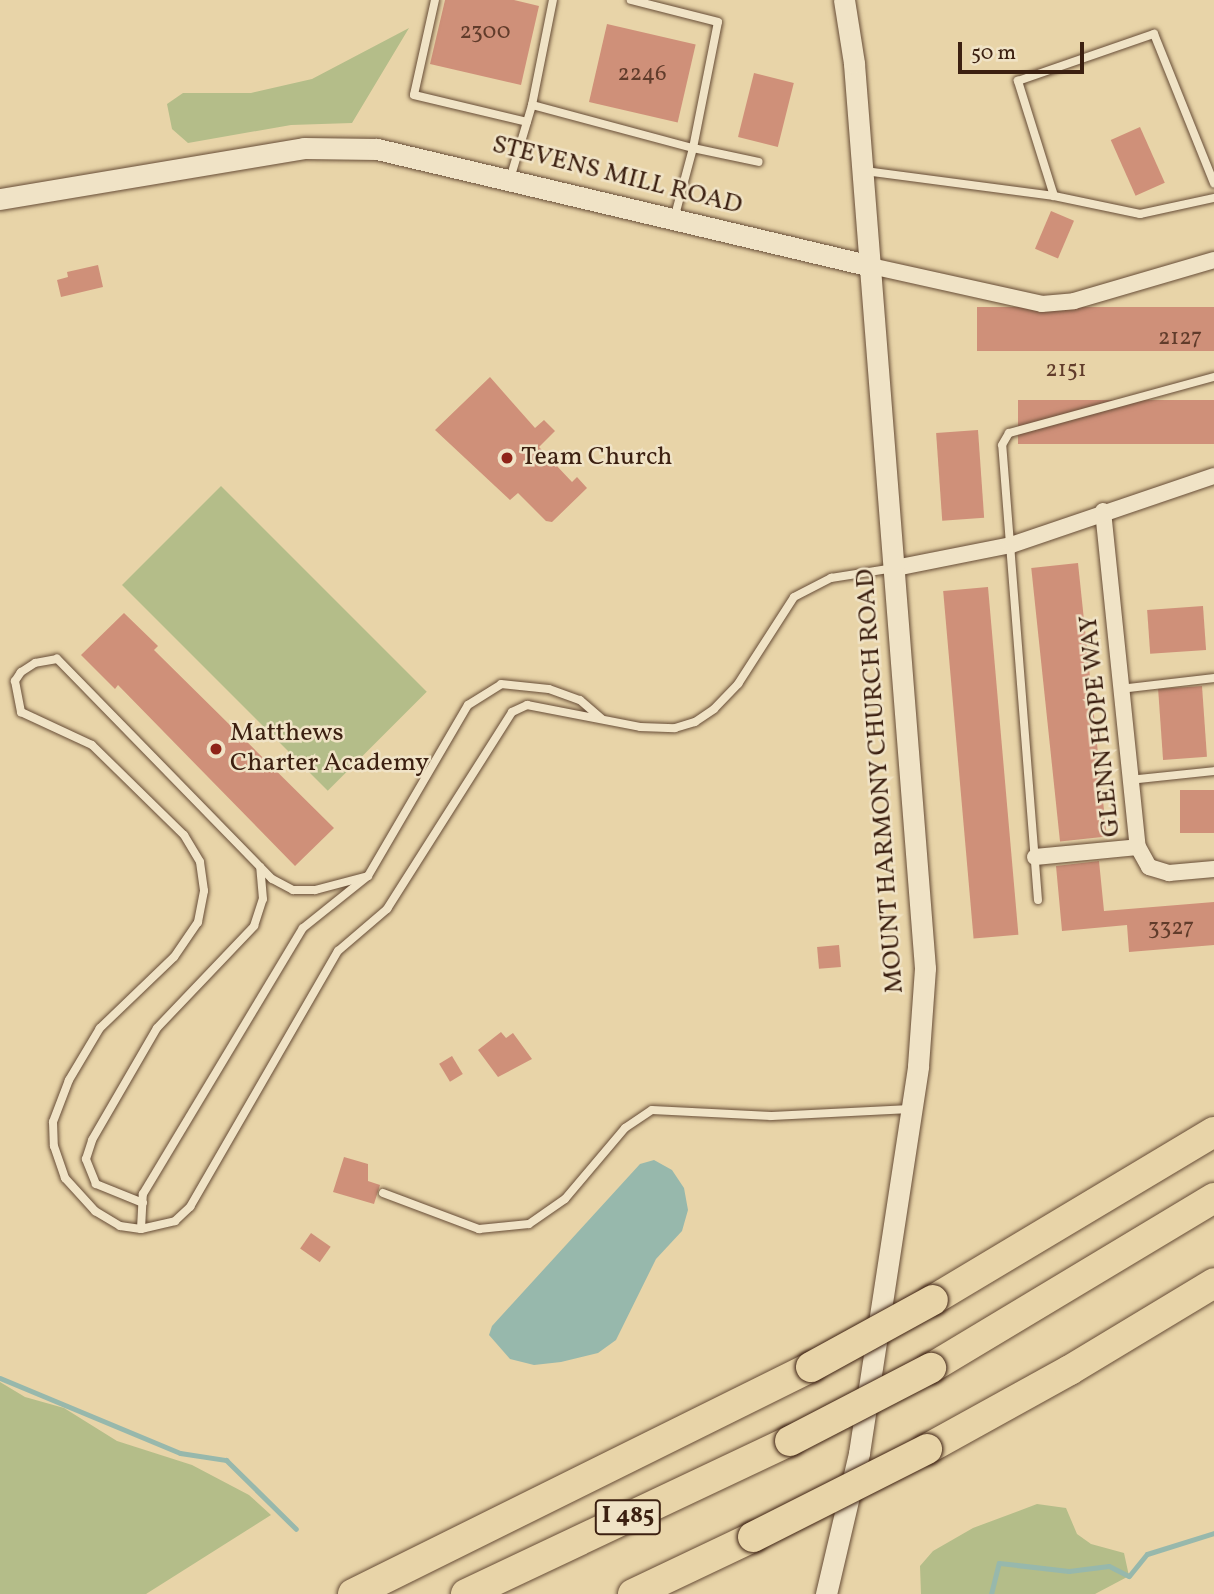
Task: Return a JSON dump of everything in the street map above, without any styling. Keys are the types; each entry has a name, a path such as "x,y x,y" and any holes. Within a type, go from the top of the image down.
{"highway":[{"path":"354,1594 811,1367 933,1300 1214,1132"},
{"name":"I 485","path":"976,1342 1214,1198"},
{"name":"I 485","path":"467,1594 790,1441 1214,1215"},
{"name":"I 485","path":"994,1412 1214,1269"},
{"name":"I 485","path":"633,1594 927,1449 1214,1283"}],"street":[{"name":"MOUNT HARMONY CHURCH ROAD","path":"826,1594 859,1453 911,1109 925,968 871,266 844,0"},
{"name":"STEVENS MILL ROAD","path":"0,199 304,148 377,149 1042,304 1073,301 1214,260"},
{"path":"895,568 1011,545 1103,511 1214,476"},
{"name":"GLENN HOPE WAY","path":"1103,511 1138,847 1149,867 1169,873 1214,869"},
{"path":"1035,857 1138,847"}],"lane":[{"path":"435,0 414,95 527,122"},
{"path":"510,178 532,105 553,0"},
{"path":"631,0 718,22 693,148 674,219"},
{"path":"1054,196 1018,81 1154,34 1214,183"},
{"path":"532,105 693,148 760,162"},
{"path":"863,171 1054,196 1140,214 1214,198"},
{"path":"1038,900 1002,445 1009,433 1214,377"},
{"path":"368,876 315,890 293,890 260,867 57,659 35,663 21,672 15,681 21,712 92,745 184,835 200,862 204,891 198,922 174,957 100,1028 69,1080 53,1122 54,1146 65,1178 76,1193 120,1226 141,1229 175,1221 190,1207 338,951 387,909 512,712 527,705 603,720 675,729 695,722 715,709 738,684 794,597 831,578 895,568"},
{"path":"1120,688 1214,678"},
{"path":"141,1229 143,1194 303,928 368,876 467,705 488,689 501,684 549,690 580,700 603,720"},
{"path":"1129,780 1214,771"},
{"path":"143,1203 96,1184 86,1159 92,1140 157,1028 254,926 263,899 260,867"},
{"path":"383,1193 480,1229 529,1224 565,1199 625,1128 652,1110 771,1116 911,1109"}],"green space":[{"path":"409,28 352,123 291,125 188,143 172,129 167,104 183,93 251,93 312,79"},
{"path":"221,486 427,692 328,791 122,585"},
{"path":"0,1382 25,1397 64,1408 117,1441 192,1465 249,1495 271,1515 146,1594 0,1594"},
{"path":"1037,1504 1066,1508 1077,1534 1091,1544 1124,1553 1129,1576 1095,1594 921,1594 920,1566 933,1551 973,1528"}],"water":[{"path":"654,1160 672,1170 684,1188 688,1210 682,1231 656,1259 616,1340 598,1353 561,1362 534,1365 510,1359 489,1335 492,1326 640,1164"}],"building":[{"path":"445,0 514,0 539,6 521,85 430,64"},
{"path":"607,24 696,44 678,122 589,102"},
{"path":"754,73 794,83 778,147 738,137"},
{"path":"1140,127 1165,183 1136,196 1111,140"},
{"path":"1051,211 1074,221 1058,259 1035,249"},
{"path":"98,265 103,287 61,297 57,280 68,277 67,272"},
{"path":"977,307 1214,307 1214,351 977,351"},
{"name":"Team Church","path":"490,377 535,428 544,420 555,431 539,447 572,482 577,477 587,488 552,522 546,521 518,493 510,500 435,430"},
{"path":"1018,400 1214,400 1214,444 1018,444"},
{"path":"978,430 984,518 942,521 936,433"},
{"path":"1078,563 1107,836 1060,841 1031,568"},
{"path":"988,587 1018,935 974,939 943,591"},
{"path":"1203,606 1206,650 1150,654 1147,610"},
{"name":"Matthews Charter Academy","path":"124,613 158,646 154,650 334,828 295,866 118,685 115,689 81,655"},
{"path":"1202,686 1207,757 1163,760 1158,689"},
{"path":"1180,790 1214,790 1214,833 1180,833"},
{"path":"1099,861 1104,911 1214,902 1214,945 1129,952 1127,925 1062,931 1056,866"},
{"path":"839,945 841,967 819,969 817,947"},
{"path":"501,1032 506,1038 513,1033 532,1059 498,1077 478,1050"},
{"path":"452,1056 463,1074 450,1082 439,1064"},
{"path":"344,1157 368,1164 368,1181 380,1185 374,1204 333,1192"},
{"path":"311,1233 331,1247 320,1262 300,1249"}],"waterway":[{"path":"0,1378 180,1453 226,1460 296,1529"},
{"path":"991,1594 999,1563 1069,1571 1109,1566 1129,1576 1147,1554 1214,1533"}],"place":[{"name":"Team Church","path":"507,458"},
{"name":"Matthews Charter Academy","path":"216,749"}]}
